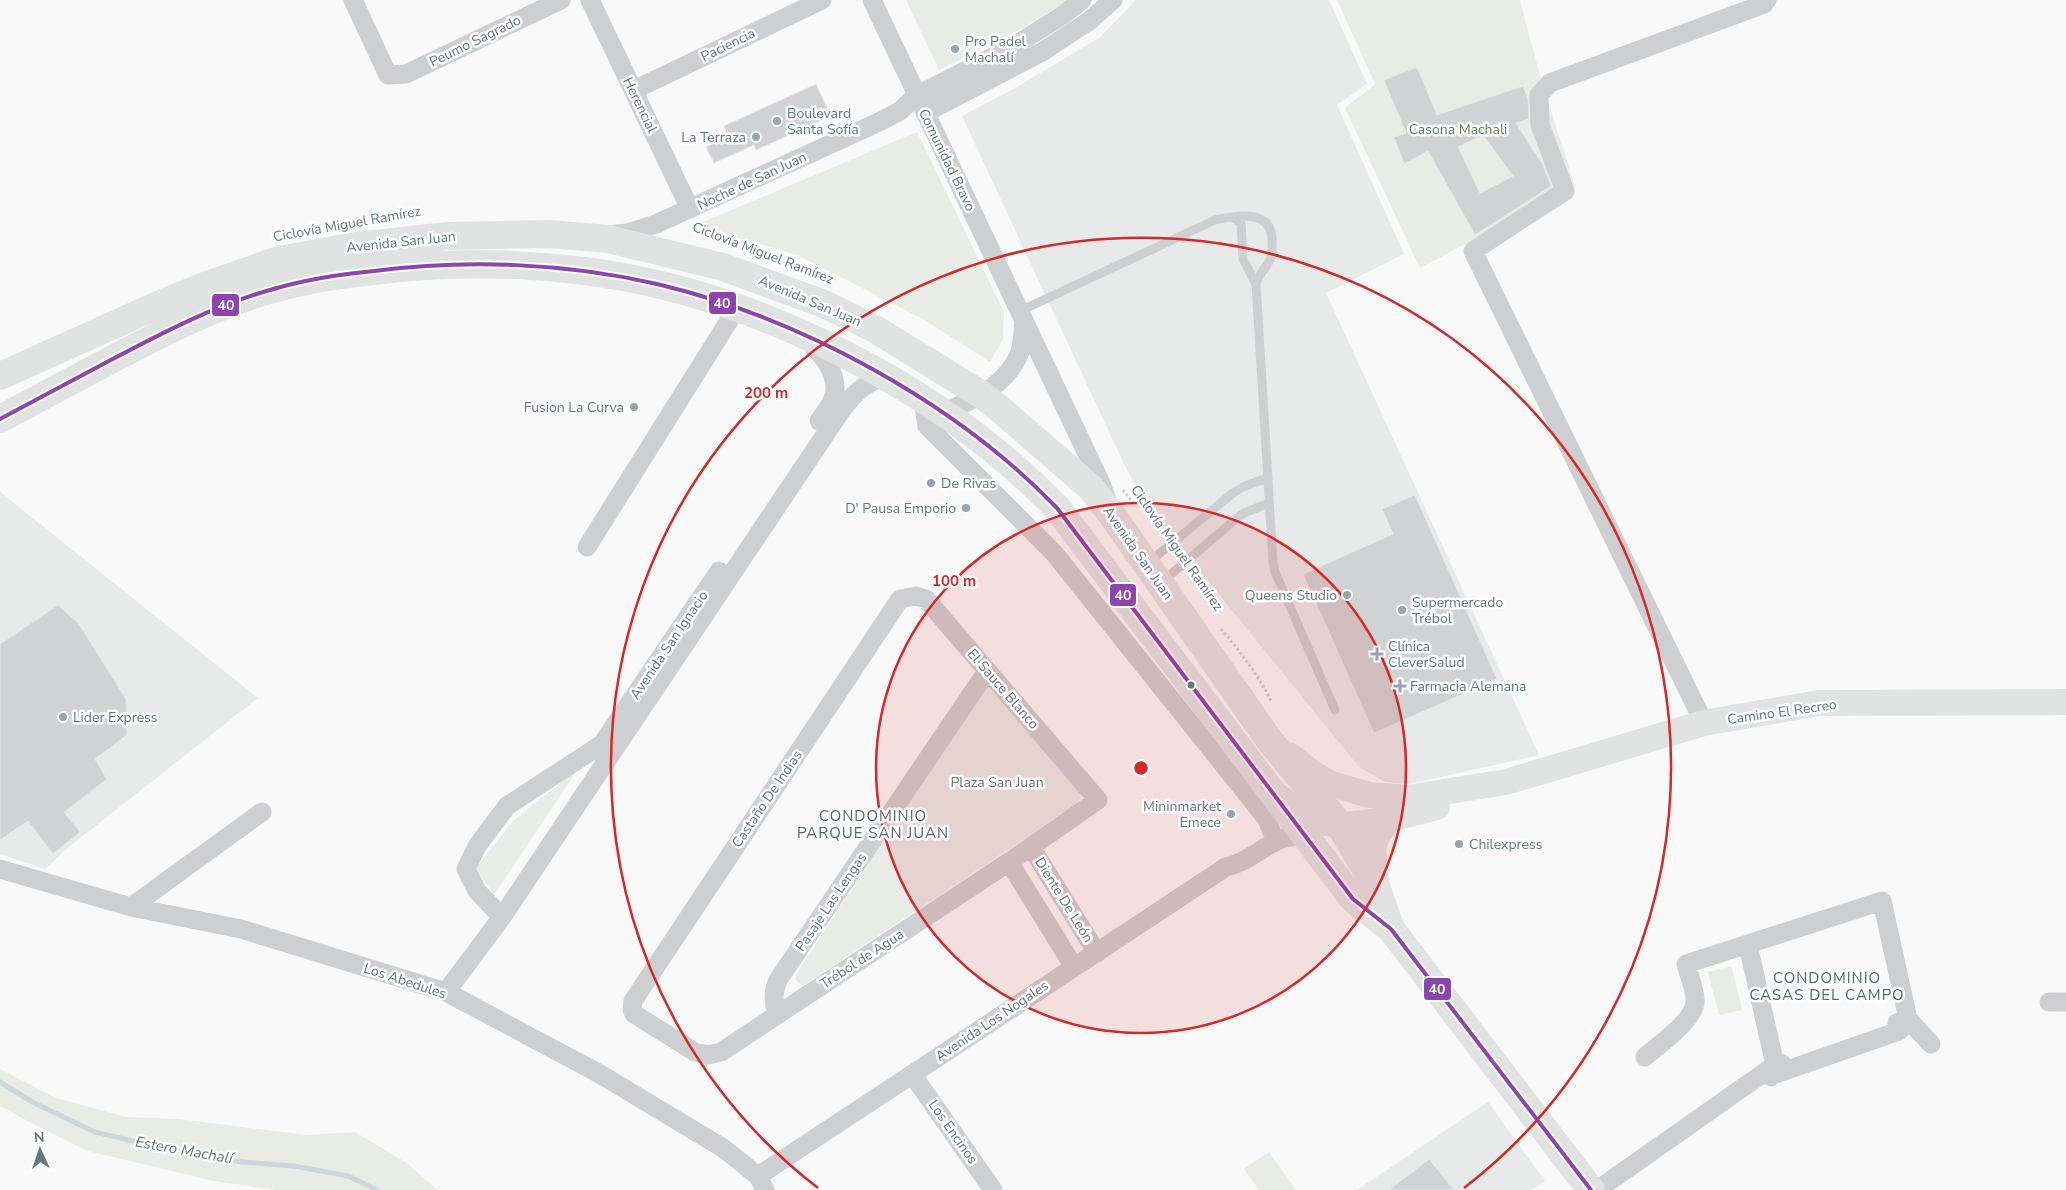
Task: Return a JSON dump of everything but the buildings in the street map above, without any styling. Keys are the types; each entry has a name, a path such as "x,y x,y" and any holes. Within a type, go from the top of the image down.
{"main road":[{"name":"Avenida San Juan","path":"0,376 158,304 279,260 356,246 448,236 549,234 577,238 608,239 723,267 824,304 875,329 982,395 1091,488 1125,513 1154,574 1270,740 1339,824 1376,886 1391,929"},
{"name":"Avenida San Juan","path":"0,420 162,333 215,309 278,287 340,275 424,266 462,264 528,266 595,273 655,284 709,298 804,336 884,376 932,406 1002,457 1039,488 1058,508 1353,899 1391,929 1591,1190"},
{"name":"Camino El Recreo","path":"1270,740 1312,773 1331,784 1370,795 1407,798 1506,782 1704,723 1819,703 2066,702"},
{"name":"Camino El Recreo","path":"1275,797 1310,820 1326,824 1339,824 1388,820 1476,796 1506,782"},
{"path":"1376,886 1372,856 1374,839 1388,820"}],"street":[{"name":"Peumo Sagrado","path":"353,0 388,74 406,74 561,0"},
{"name":"Herencial","path":"590,0 690,210"},
{"name":"Paciencia","path":"634,90 822,0"},
{"name":"Comunidad Bravo","path":"872,0 1094,469 1125,513"},
{"name":"Noche de San Juan","path":"577,238 627,233 656,224 881,121 900,111 916,96 1014,46 1082,0"},
{"path":"925,113 1042,52 1089,21 1113,0"},
{"path":"1704,723 1474,251 1565,191 1540,126 1539,96 1550,83 1764,4 1768,0"},
{"path":"586,548 737,308"},
{"path":"1022,316 1020,351 1007,373 982,395 967,404 932,406 927,426 1054,553 1267,819 1271,830"},
{"name":"Avenida San Ignacio","path":"730,567 831,403 835,390 832,375 824,357 804,336"},
{"name":"Avenida San Ignacio","path":"446,992 502,917 608,748 730,567 852,395 864,385 884,376"},
{"name":"El Sauce Blanco","path":"900,599 916,596 926,600 1098,800"},
{"name":"Castaño De Indias","path":"635,998 900,599"},
{"name":"Pasaje Las Lengas","path":"777,1014 774,1003 774,990 778,980 987,670"},
{"name":"Avenida San Ignacio","path":"502,917 477,891 466,869 477,846 506,806 608,748"},
{"name":"Avenida Los Nogales","path":"761,1183 912,1074 1226,867 1230,860 1261,840 1278,820 1275,797"},
{"name":"Trébol de Agua","path":"635,998 632,1005 634,1014 695,1052 708,1056 721,1052 1009,862 1098,800"},
{"path":"131,907 262,812"},
{"name":"Avenida Los Nogales","path":"1226,867 1234,866 1266,846 1287,836 1305,836"},
{"name":"Diente De León","path":"1031,847 1097,953"},
{"name":"Diente De León","path":"1009,862 1074,967"},
{"name":"Los Abedules","path":"0,869 131,907 241,929 446,992 600,1074 722,1148 761,1183"},
{"path":"1645,1057 1687,1020 1693,1011 1695,1000 1686,964 1882,901 1908,1019 1930,1044"},
{"path":"1748,945 1774,1070"},
{"path":"1597,1190 1774,1070 1899,1031 1908,1019"},
{"path":"1617,1190 1774,1070"},
{"name":"Los Encinos","path":"912,1074 993,1190"}],"lane":[{"path":"1022,316 1214,220 1249,216 1260,218 1267,224 1271,232 1272,252 1270,260 1258,274 1256,284 1267,478 1275,572 1336,710"},
{"path":"1231,217 1241,223 1243,259 1256,284"},
{"path":"1154,574 1233,493 1267,478"},
{"path":"1154,574 1244,513 1269,503"}],"path":[{"name":"Ciclovía Miguel Ramírez","path":"1094,469 1120,486 1127,494 1125,513"},
{"name":"Ciclovía Miguel Ramírez","path":"1217,624 1237,647 1273,704"}],"shaded area":[{"path":"1136,0 1329,0 1367,84 1337,105 1404,254 1326,293 1539,755 1410,784 1385,782 1359,767 1144,502 1124,464 962,116 1015,88 1099,38"},
{"path":"0,492 258,698 70,846 45,869 0,854"},
{"path":"1488,1102 1545,1181 1532,1190 1357,1190"}],"green space":[{"name":"Pro Padel Machalí","path":"906,0 1068,0 1023,28 939,70"},
{"name":"Casona Machali","path":"1337,0 1520,0 1541,80 1575,186 1420,268 1345,108 1375,84"},
{"path":"917,132 1004,312 1003,339 990,362 923,319 797,255 696,225"},
{"name":"Plaza San Juan","path":"988,683 1082,794 1078,803 804,985 798,983 795,978 799,970 981,690"},
{"path":"578,769 494,895 476,868 513,821"},
{"path":"1731,966 1742,1010 1719,1015 1708,972"},
{"path":"0,1069 56,1098 126,1117 179,1119 307,1135 355,1132 407,1163 437,1190 275,1190 214,1181 88,1151 0,1106"},
{"path":"1269,1152 1296,1190 1259,1190 1244,1169"}],"waterway":[{"name":"Estero Machalí","path":"0,1082 34,1103 95,1132 170,1150 242,1162 294,1166 348,1176 377,1190"}],"transit line":[{"name":"40","path":"0,419 148,340 233,302 313,279 409,267 480,264 516,265 552,267 623,277 711,299 765,318 820,342 872,369 972,433 1016,469 1057,508 1353,899 1391,929 1591,1190"}],"place":[{"name":"Pro Padel Machalí","path":"955,49"},
{"name":"Boulevard Santa Sofía","path":"777,121"},
{"name":"La Terraza","path":"756,137"},
{"name":"Fusion La Curva","path":"634,407"},
{"name":"De Rivas","path":"931,483"},
{"name":"D' Pausa Emporio","path":"966,508"},
{"name":"Queens Studio","path":"1347,595"},
{"name":"Supermercado Trébol","path":"1402,610"},
{"name":"Clínica CleverSalud","path":"1377,654"},
{"name":"Farmacia Alemana","path":"1400,686"},
{"name":"Lider Express","path":"63,717"},
{"name":"Mininmarket Emece","path":"1231,814"},
{"name":"Chilexpress","path":"1459,844"}],"district":[{"name":"CONDOMINIO PARQUE SAN JUAN","path":"873,824"},
{"name":"CONDOMINIO CASAS DEL CAMPO","path":"1827,986"}]}
